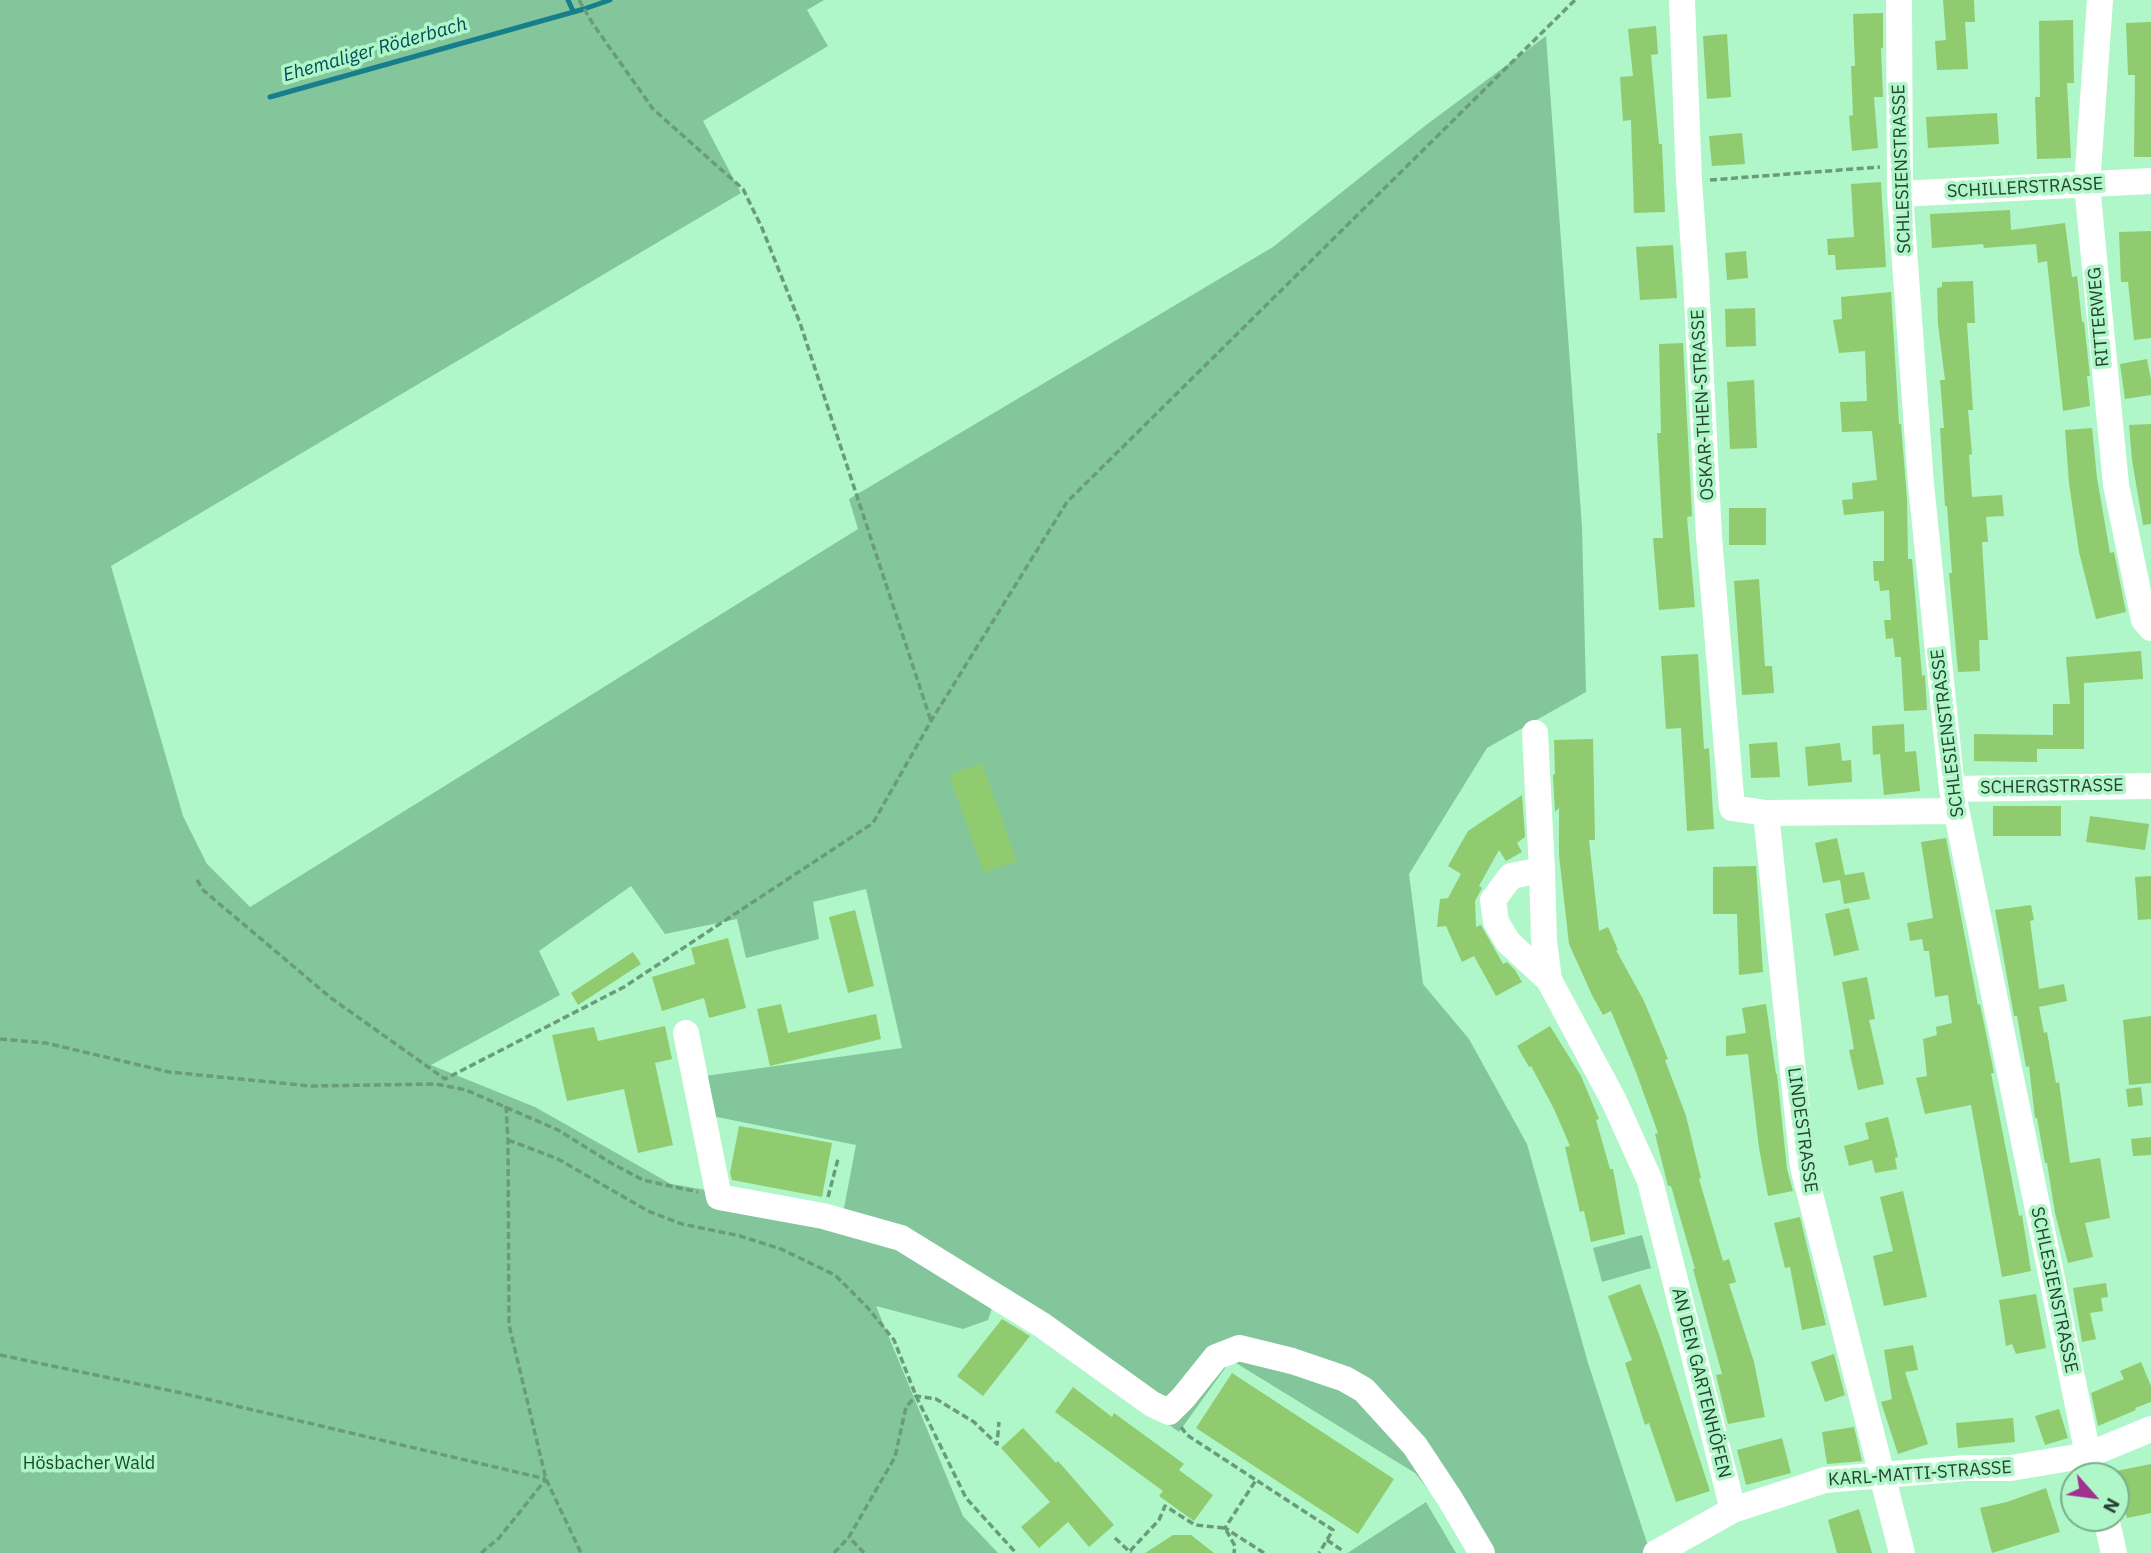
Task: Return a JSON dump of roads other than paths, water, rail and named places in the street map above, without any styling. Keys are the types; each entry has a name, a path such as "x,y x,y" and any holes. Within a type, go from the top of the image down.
{"street":[{"name":"OSKAR-THEN-STRASSE","path":"1682,0 1709,537 1732,808 1766,813"},
{"name":"SCHLESIENSTRASSE","path":"1899,0 1900,194 1921,484 1954,800 2092,1462"},
{"name":"RITTERWEG","path":"2100,0 2087,185 2116,485 2144,620 2151,628"},
{"name":"SCHILLERSTRASSE","path":"1900,194 2151,181"},
{"name":"AN DEN GARTENHÖFEN","path":"1535,733 1544,941 1549,980"},
{"name":"SCHERGSTRASSE","path":"1766,813 2151,786"},
{"name":"LINDESTRASSE","path":"1766,813 1804,1167 1902,1553"},
{"name":"AN DEN GARTENHÖFEN","path":"1542,870 1511,876 1493,900 1496,922 1508,942 1549,980 1614,1101 1650,1181 1733,1510"},
{"path":"686,1033 719,1197 823,1216 901,1238 1042,1325 1152,1404 1169,1412 1216,1357 1239,1348 1292,1361 1345,1379 1364,1390 1415,1446 1482,1553"},
{"name":"KARL-MATTI-STRASSE","path":"2092,1462 2151,1429"},
{"name":"KARL-MATTI-STRASSE","path":"1656,1553 1733,1510 1825,1479 1965,1468 2060,1464"},
{"path":"2109,1532 2114,1553"}],"waterway":[{"path":"568,0 573,11"},
{"name":"Ehemaliger Röderbach","path":"270,97 610,0"}],"park label":[{"name":"Hösbacher Wald","path":"89,1464"}]}
